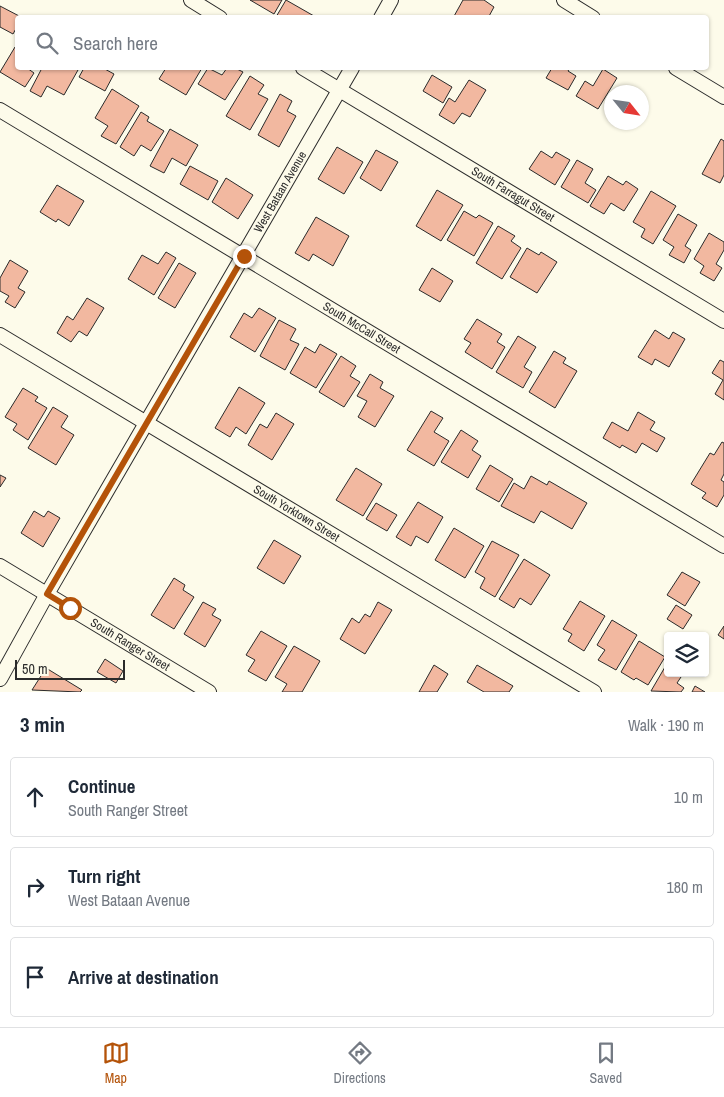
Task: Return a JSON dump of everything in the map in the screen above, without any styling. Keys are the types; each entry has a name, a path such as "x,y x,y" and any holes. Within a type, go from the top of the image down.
{"street":[{"path":"191,0 215,15"},
{"path":"383,15 391,0"},
{"path":"564,0 588,15"},
{"name":"South Farragut Street","path":"306,70 724,321"},
{"name":"West Bataan Avenue","path":"0,679 47,594 351,70"},
{"path":"679,70 724,97"},
{"name":"South McCall Street","path":"0,110 724,546"},
{"name":"South Yorktown Street","path":"0,335 594,692"},
{"name":"South Ranger Street","path":"0,566 209,692"}],"building":[{"path":"250,0 282,0 274,14"},
{"path":"286,0 312,15 277,15"},
{"path":"463,0 484,0 494,7 490,15 455,15"},
{"path":"0,6 17,15 15,15 15,30 13,34 0,27"},
{"path":"15,47 15,70 30,70 34,73 25,87 0,72"},
{"path":"41,70 78,70 64,95 47,86 41,97 30,91"},
{"path":"83,70 107,70 114,74 105,91 79,77"},
{"path":"165,70 201,70 186,95 159,79"},
{"path":"207,70 212,70 222,75 226,70 239,70 243,72 225,100 198,84"},
{"path":"551,70 569,70 576,76 568,90 546,78"},
{"path":"602,70 617,78 613,85 604,85 604,99 598,109 576,96 585,81 593,86"},
{"path":"432,75 452,87 443,103 423,91"},
{"path":"250,76 264,85 258,94 268,99 250,130 226,116"},
{"path":"469,80 486,90 470,117 462,113 454,124 439,115 449,98 455,102"},
{"path":"112,89 139,106 116,144 101,136 108,126 95,118"},
{"path":"280,94 292,101 287,111 296,116 279,147 258,135"},
{"path":"141,112 149,117 147,121 164,131 151,151 141,145 134,156 120,147"},
{"path":"170,129 198,145 186,166 172,158 164,173 150,166"},
{"path":"721,139 724,141 724,175 720,183 702,174"},
{"path":"337,147 363,162 344,194 318,179"},
{"path":"376,150 398,162 381,191 360,178"},
{"path":"541,151 552,158 556,152 570,160 555,185 529,169"},
{"path":"577,160 593,169 585,183 596,190 588,203 561,187"},
{"path":"190,166 218,181 208,200 180,184"},
{"path":"608,176 623,185 626,181 638,189 624,211 611,203 604,214 590,206"},
{"path":"226,178 253,195 238,219 212,202"},
{"path":"57,185 84,201 69,226 58,219 56,222 40,212"},
{"path":"437,190 463,205 441,241 416,226"},
{"path":"651,191 676,206 653,244 641,237 645,229 633,222"},
{"path":"464,211 476,218 479,215 493,223 474,256 447,240"},
{"path":"678,214 697,225 685,246 691,250 684,263 669,255 674,247 663,240"},
{"path":"316,217 349,236 333,266 313,254 309,261 295,253"},
{"path":"498,226 515,236 511,241 521,248 502,279 476,263"},
{"path":"709,233 724,242 724,250 716,264 722,268 714,281 700,273 704,266 694,259"},
{"path":"527,248 539,255 541,252 557,262 537,293 510,277"},
{"path":"166,252 176,258 154,295 128,279 142,255 158,264"},
{"path":"10,260 28,271 18,288 25,292 15,308 5,302 9,296 0,291 0,278"},
{"path":"179,263 196,273 175,308 158,298"},
{"path":"432,268 453,281 440,302 419,290"},
{"path":"87,298 104,308 87,336 79,331 71,342 57,333 67,316 73,320"},
{"path":"259,308 276,318 255,352 230,337 244,313 252,318"},
{"path":"477,319 502,334 497,342 505,347 492,369 465,352 471,343 464,339"},
{"path":"279,320 296,329 290,340 299,344 285,370 260,356"},
{"path":"655,330 669,339 673,332 685,339 669,367 655,359 652,365 638,357"},
{"path":"518,336 536,347 524,367 532,372 523,388 496,372"},
{"path":"320,344 337,354 316,388 290,373 305,347 315,353"},
{"path":"554,351 566,358 563,363 577,371 555,408 529,392"},
{"path":"341,356 356,366 350,376 360,382 344,407 319,392"},
{"path":"720,360 724,362 724,400 715,394 723,380 712,373"},
{"path":"370,374 383,382 380,388 394,396 375,427 358,417 367,401 357,396"},
{"path":"239,387 265,403 246,434 236,427 230,437 215,428"},
{"path":"23,388 38,397 35,401 47,408 28,440 13,430 17,424 5,417"},
{"path":"53,407 68,416 61,427 74,435 56,465 28,448"},
{"path":"431,411 443,418 434,432 449,441 434,466 407,450"},
{"path":"638,412 655,422 650,430 665,438 657,452 642,443 636,453 622,445 620,448 603,438 612,422 628,431"},
{"path":"276,413 294,424 272,460 248,445 260,424 267,428"},
{"path":"461,430 478,441 472,450 481,456 468,478 441,462"},
{"path":"722,442 724,443 724,474 721,480 724,482 724,495 717,507 702,498 706,493 691,484 710,453 714,455"},
{"path":"490,465 513,479 499,502 476,489"},
{"path":"356,468 382,484 363,516 336,500"},
{"path":"0,475 6,478 0,487"},
{"path":"531,476 547,485 549,481 587,503 572,529 541,511 534,523 501,506 514,483 524,489"},
{"path":"418,502 443,517 428,543 416,536 411,546 396,537"},
{"path":"376,503 397,515 387,531 366,519"},
{"path":"34,511 44,517 48,511 60,518 43,547 21,533"},
{"path":"454,528 484,546 465,578 435,560"},
{"path":"274,540 301,556 284,584 257,568"},
{"path":"492,541 519,555 495,597 480,588 485,578 475,572"},
{"path":"524,559 550,575 531,605 520,598 514,608 499,599"},
{"path":"682,572 700,582 685,606 667,595"},
{"path":"174,578 185,585 183,590 194,597 174,629 151,615"},
{"path":"580,601 605,616 584,651 568,641 572,634 563,629"},
{"path":"203,602 216,609 212,615 221,620 205,647 184,634"},
{"path":"378,602 392,610 365,654 340,639 352,618 359,623 365,614 370,617"},
{"path":"676,605 692,615 683,629 667,619"},
{"path":"612,620 637,635 616,670 598,660 605,650 597,645"},
{"path":"724,626 724,639 718,635"},
{"path":"261,631 287,646 266,681 248,671 255,660 246,655"},
{"path":"639,641 664,656 648,685 636,678 634,680 621,672"},
{"path":"294,646 320,661 302,692 282,692 287,684 275,677"},
{"path":"105,659 123,671 116,683 97,672"},
{"path":"434,665 448,674 437,692 419,692"},
{"path":"477,665 513,686 509,692 484,692 467,682"},
{"path":"46,668 82,690 80,692 32,690"},
{"path":"664,669 664,677 681,677 677,683 684,688 681,692 651,691"},
{"path":"695,686 705,692 692,692"}],"route":[{"path":"70,608 47,594 244,256"}]}
